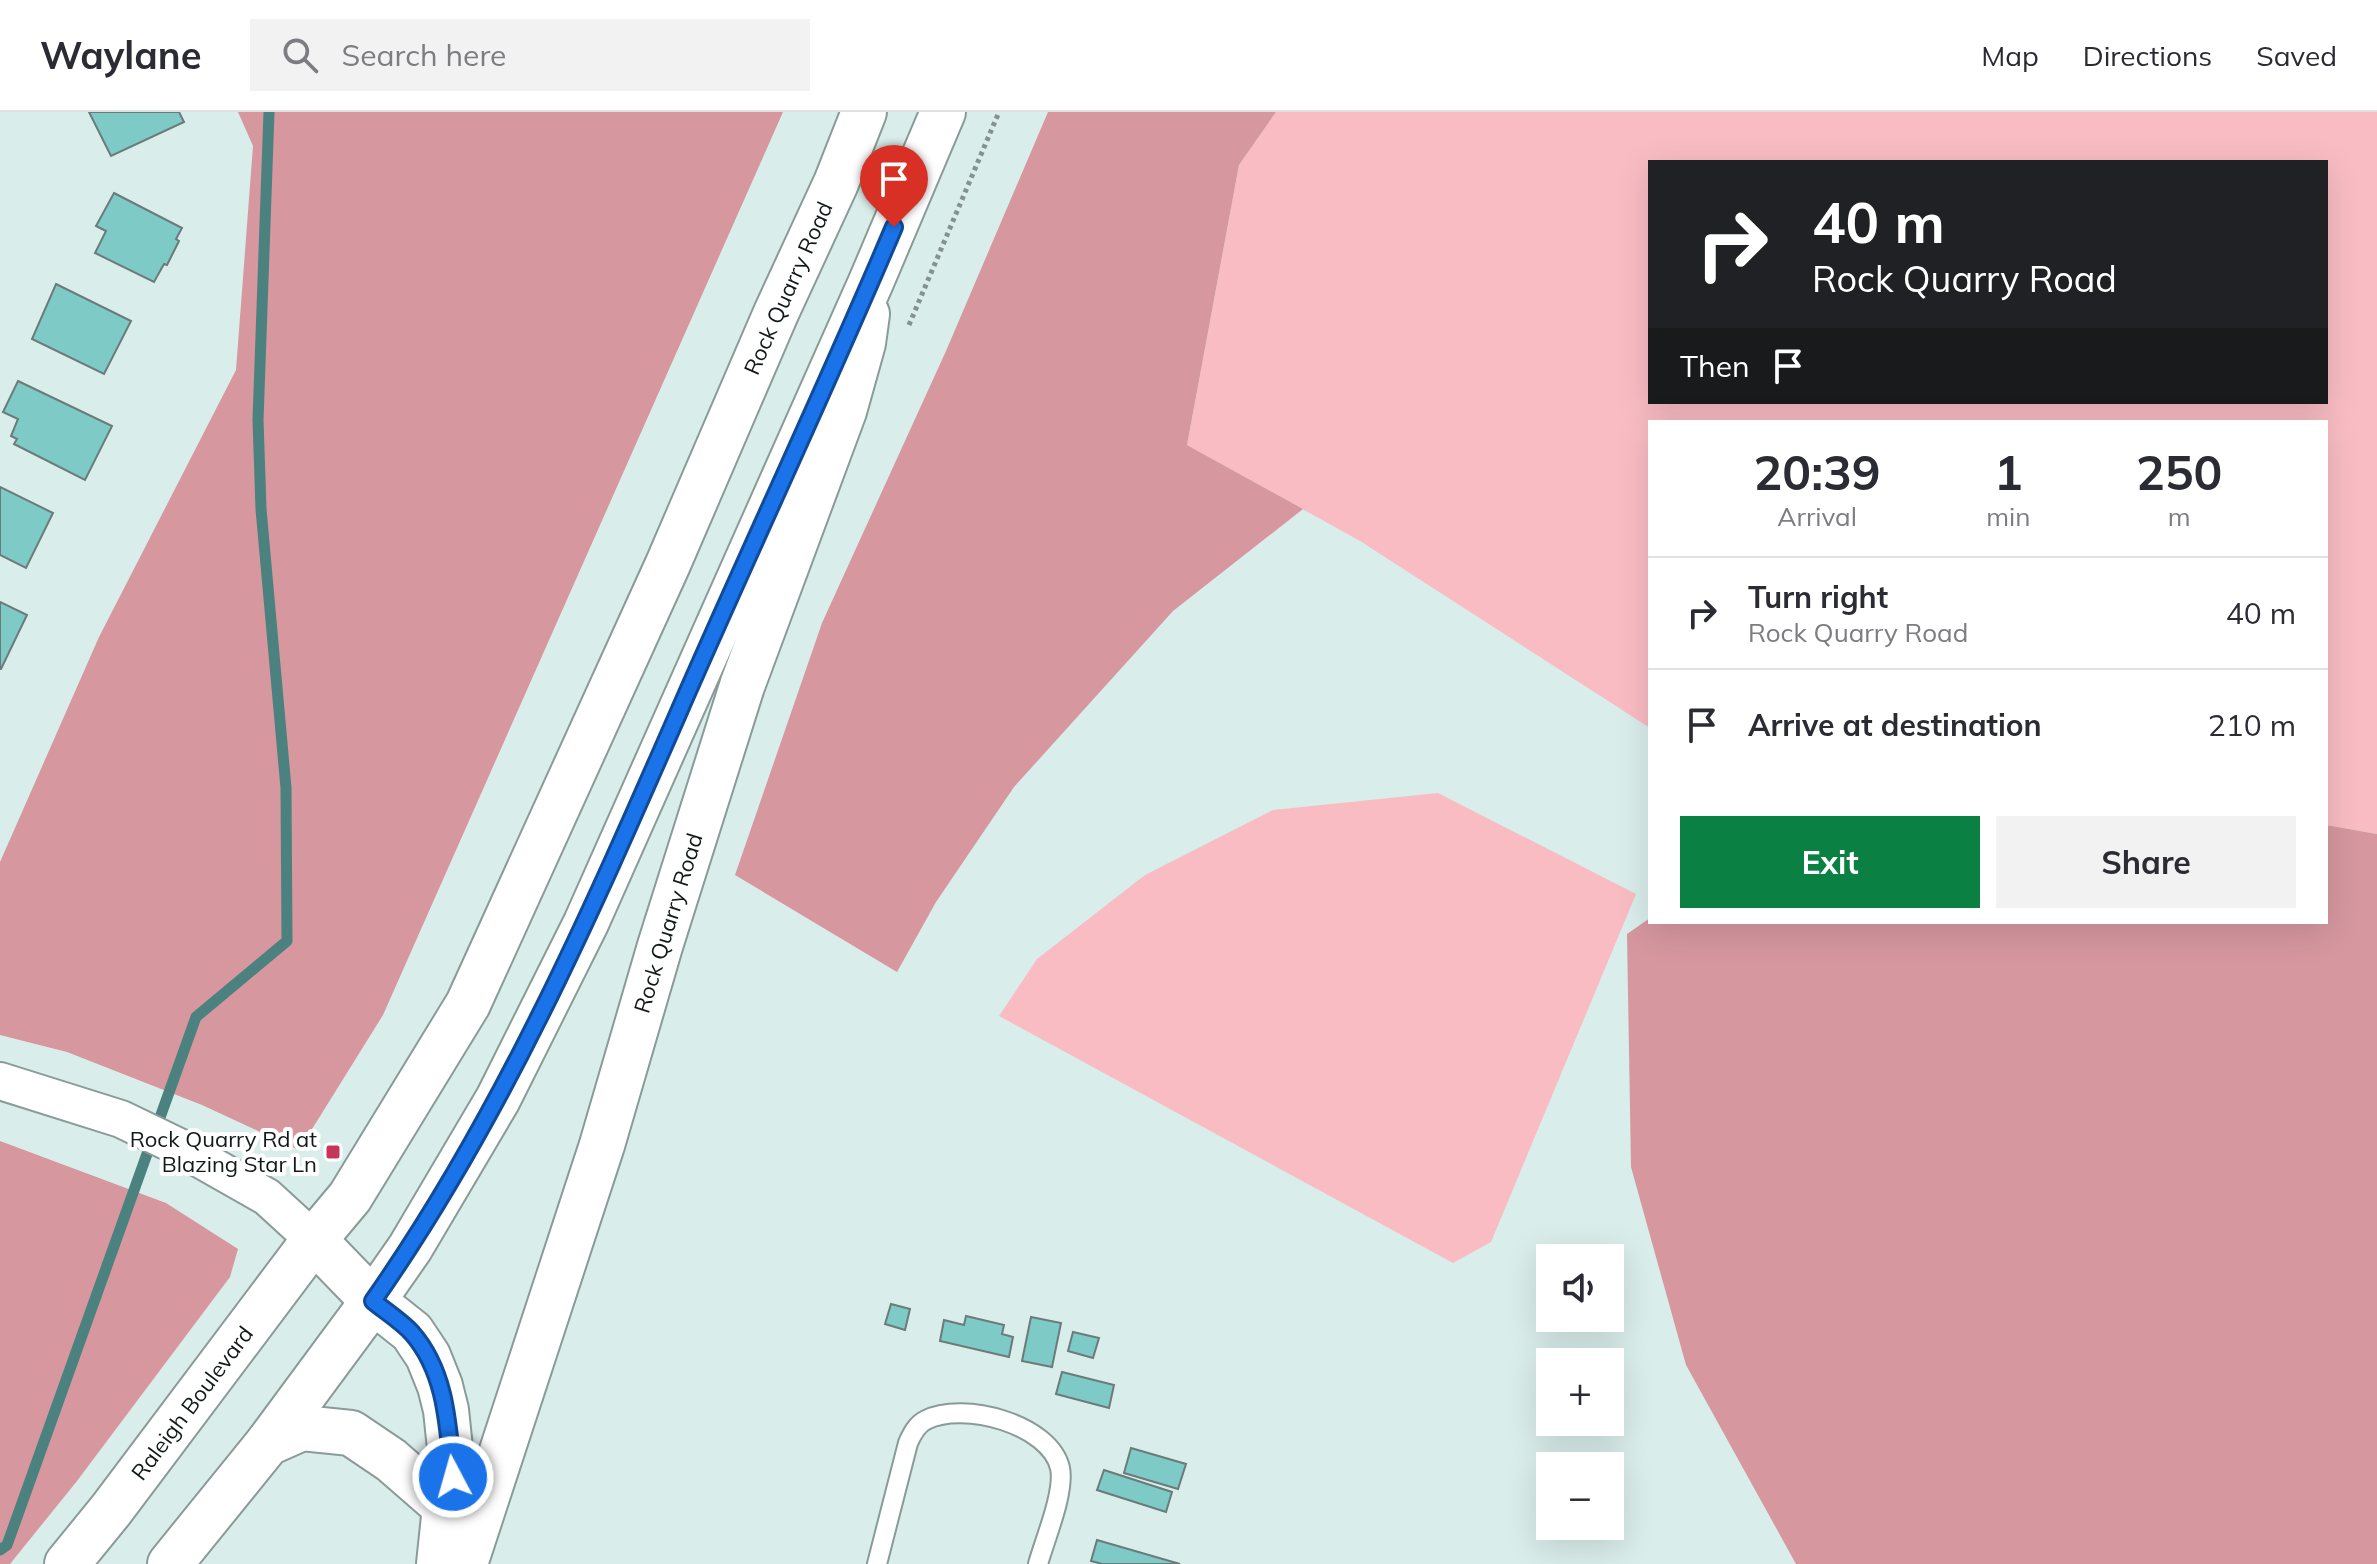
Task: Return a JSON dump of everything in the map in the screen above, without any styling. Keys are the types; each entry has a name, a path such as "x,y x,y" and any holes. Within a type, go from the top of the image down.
{"main road":[{"name":"Rock Quarry Road","path":"314,1240 361,1181 468,1004 662,578 776,313 836,183 864,112"},
{"name":"Rock Quarry Road","path":"373,1301 410,1248 498,1099 586,923 871,282 943,112"},
{"name":"Rock Quarry Road","path":"465,1564 602,1145 660,946 742,686 844,411 863,343 871,282"},
{"path":"314,1240 373,1301 413,1393 430,1482 445,1507 439,1564"},
{"name":"Raleigh Boulevard","path":"67,1564 314,1240"},
{"path":"170,1564 268,1443 373,1301"},
{"path":"268,1443 302,1428 351,1433 391,1460 445,1507"}],"street":[{"path":"0,1081 121,1119 179,1147 267,1197 314,1240"}],"lane":[{"path":"877,1564 908,1443 915,1430 925,1420 949,1412 974,1412 1025,1430 1048,1446 1060,1466 1060,1485 1038,1564"}],"shaded area":[{"path":"238,112 783,112 383,1015 299,1150 202,1105 67,1052 0,1035 0,862 99,637 236,370 253,146"},
{"path":"1048,112 1276,112 1239,165 1187,445 1303,509 1173,611 1014,787 936,902 897,972 735,875 822,623 946,351"},
{"path":"1276,112 2377,112 2377,834 2328,825 2328,420 1648,420 1648,727 1360,541 1187,445 1239,165"},
{"path":"1438,793 1636,894 1491,1242 1453,1263 999,1016 1037,959 1145,875 1273,810"},
{"path":"2328,825 2377,834 2377,1564 1796,1564 1686,1365 1631,1167 1627,934 1648,919 1648,924 2328,924"},
{"path":"0,1141 166,1203 238,1249 230,1277 77,1481 10,1564 0,1564"}],"building":[{"path":"89,112 179,112 184,122 111,156"},
{"path":"114,193 182,228 167,265 164,264 154,282 95,253 106,231 96,226"},
{"path":"56,284 131,321 104,374 32,339"},
{"path":"18,381 112,426 85,480 14,444 17,439 11,436 18,419 3,412"},
{"path":"0,487 53,513 26,568 0,555"},
{"path":"0,602 27,615 1,669 0,669"},
{"path":"891,1304 910,1309 905,1330 885,1324"},
{"path":"966,1316 1004,1325 1002,1334 1013,1337 1009,1357 940,1341 944,1320 964,1325"},
{"path":"1031,1317 1061,1323 1052,1367 1022,1361"},
{"path":"1073,1332 1099,1338 1093,1358 1068,1351"},
{"path":"1062,1372 1114,1385 1109,1408 1056,1394"},
{"path":"1131,1448 1186,1464 1178,1489 1124,1473"},
{"path":"1104,1470 1172,1492 1166,1512 1097,1490"},
{"path":"1097,1540 1180,1564 1102,1564 1091,1561"}],"waterway":[{"path":"0,1550 7,1545 196,1017 287,941 286,788 261,509 258,420 269,112"}],"place":[{"name":"Rock Quarry Rd at Blazing Star Ln","path":"333,1152"}],"route":[{"path":"453,1477 446,1410 428,1356 412,1332 373,1301 410,1248 498,1099 586,923 894,227"}]}
